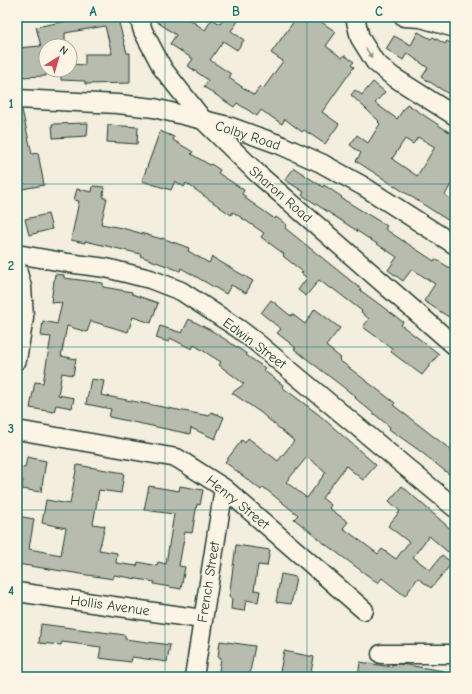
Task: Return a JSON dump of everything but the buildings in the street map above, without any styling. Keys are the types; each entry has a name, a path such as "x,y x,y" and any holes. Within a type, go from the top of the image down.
{"street":[{"name":"Sharon Road","path":"139,17 143,31 163,69 204,121 249,166 455,346"},
{"path":"355,17 360,38 375,62 392,76 455,116"},
{"path":"404,17 421,18 455,28"},
{"name":"Colby Road","path":"17,99 118,104 154,108 228,126 278,144 321,163 363,186 455,245"},
{"name":"Edwin Street","path":"17,254 68,264 106,268 150,279 181,291 256,342 455,508"},
{"path":"17,269 22,287 24,317 17,360"},
{"name":"Henry Street","path":"17,430 177,458 224,488 364,610"},
{"name":"French Street","path":"194,677 224,488"},
{"name":"Hollis Avenue","path":"17,592 202,619"},
{"path":"381,654 455,654"}]}
